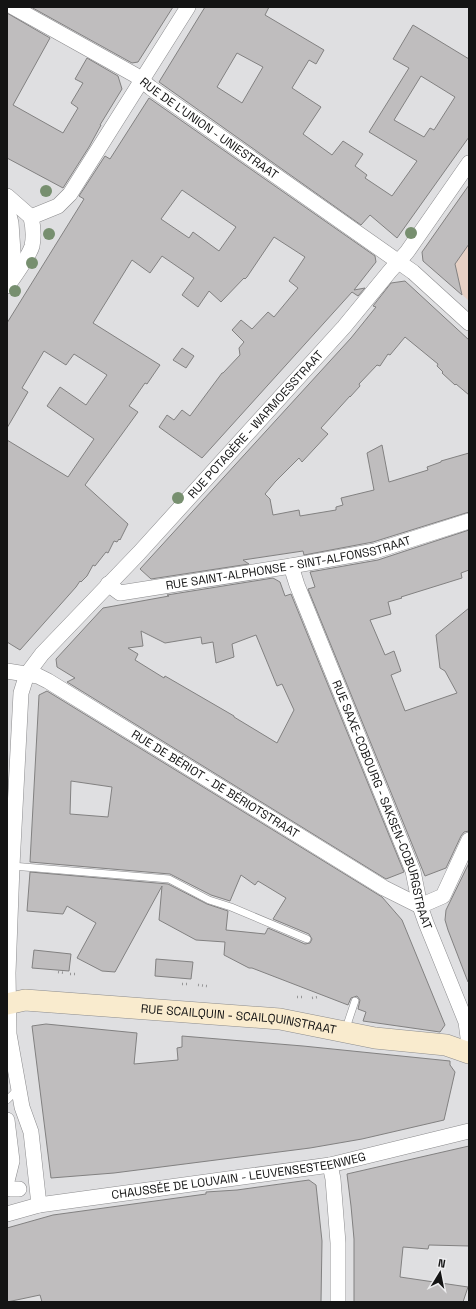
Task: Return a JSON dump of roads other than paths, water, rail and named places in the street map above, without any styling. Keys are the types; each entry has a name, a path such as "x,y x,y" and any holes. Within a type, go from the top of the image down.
{"main road":[{"name":"RUE SCAILQUIN - SCAILQUINSTRAAT","path":"8,1004 25,1000 280,1020 375,1038 446,1045 469,1053"}],"street":[{"name":"RUE DE L'UNION - UNIESTRAAT","path":"13,7 135,75 151,88 413,272 469,323"},
{"path":"31,217 58,206 70,194 188,7"},
{"name":"RUE POTAGÈRE - WARMOESSTRAAT","path":"27,674 42,654 159,531 344,327 407,252 469,163"},
{"path":"7,196 31,217 33,228 32,246 13,280 7,286"},
{"path":"7,207 11,223 13,252 7,267"},
{"name":"RUE SAINT-ALPHONSE - SINT-ALFONSSTRAAT","path":"108,584 120,593 291,566 375,551 469,521"},
{"name":"RUE SAXE-COBOURG - SAKSEN-COBURGSTRAAT","path":"291,566 297,585 413,871 420,906 466,1022 469,1045"},
{"name":"RUE DE BÉRIOT - DE BÉRIOTSTRAAT","path":"7,670 38,676 48,681 384,888 420,906"},
{"path":"27,674 22,693 12,866 8,1004 10,1034 22,1107 31,1132 39,1205"},
{"path":"420,906 443,896 469,840"},
{"path":"7,1120 12,1161 10,1193"},
{"name":"CHAUSSÉE DE LOUVAIN - LEUVENSESTEENWEG","path":"10,1193 39,1205 330,1164 469,1131"},
{"path":"330,1164 333,1179 338,1243 338,1302"}],"lane":[{"path":"12,866 169,879 209,900 231,907 307,939"},
{"path":"344,1032 355,1001"},
{"path":"7,1100 19,1088"}]}
